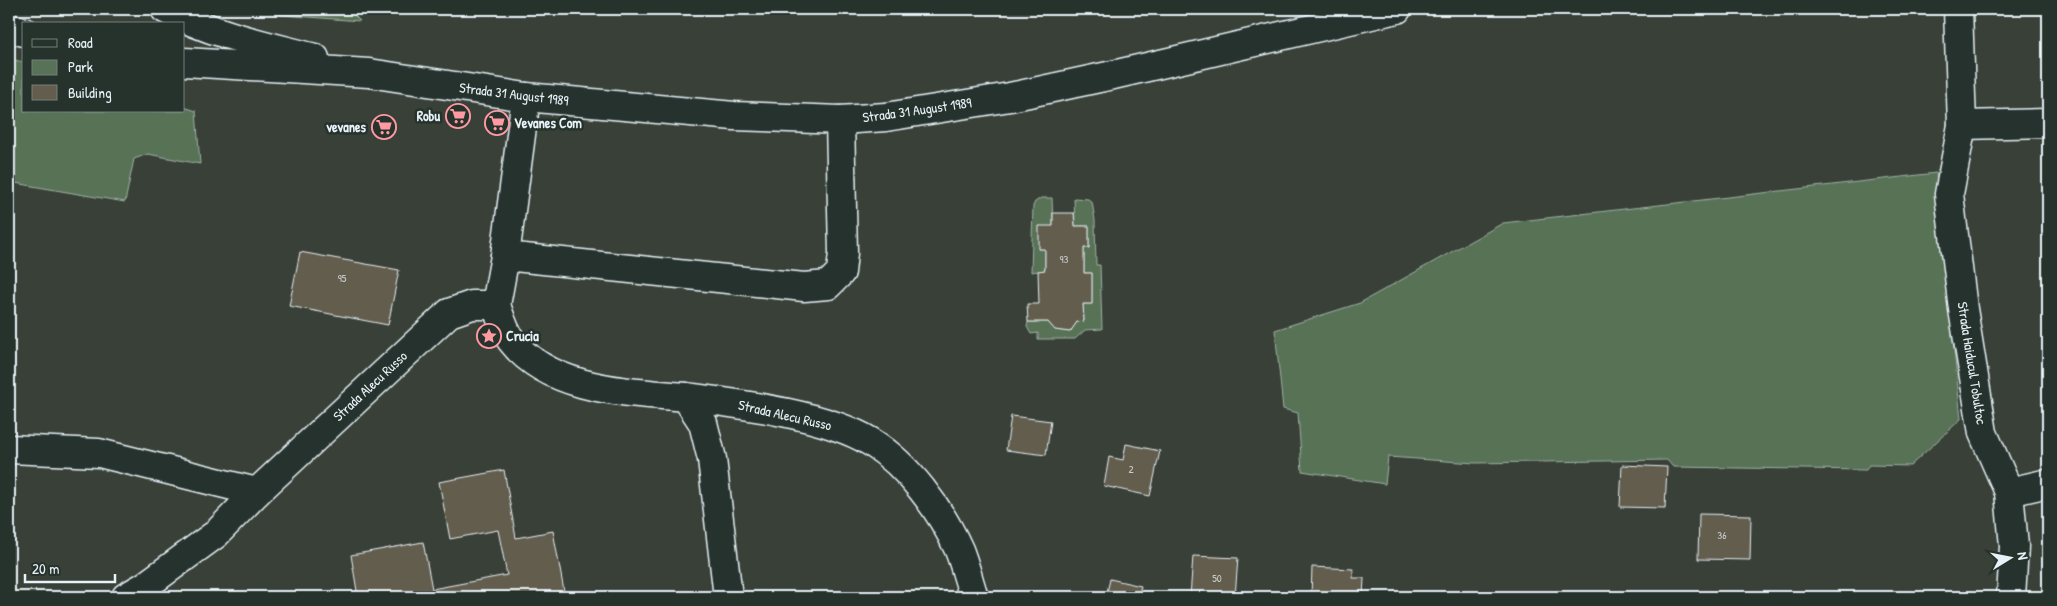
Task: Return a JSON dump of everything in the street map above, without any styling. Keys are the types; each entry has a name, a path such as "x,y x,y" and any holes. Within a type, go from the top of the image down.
{"street":[{"name":"Strada 31 August 1989","path":"165,9 182,18 234,36 370,73"},
{"name":"Strada Haiducul Tobultoc","path":"1958,9 1962,124 1949,194 1963,308 1983,433 2009,492 2014,546 2011,597"},
{"name":"Strada 31 August 1989","path":"185,62 370,73 526,97 734,116 840,120 886,117 1010,97 1113,75 1382,10"},
{"path":"9,28 22,31"},
{"path":"496,305 505,256 526,97"},
{"path":"505,256 804,287 828,284 841,272 843,253 840,120"},
{"path":"1962,124 2048,123"},
{"name":"Strada Alecu Russo","path":"126,597 145,586 216,534 257,492 448,313 472,305 496,305 510,340 536,364 580,384 729,403 825,423 871,442 903,468 934,505 959,550 974,597"},
{"path":"686,398 703,422 712,459 728,597"},
{"path":"9,449 99,453 257,492"},
{"path":"2009,492 2048,483"}],"green space":[{"path":"261,9 348,9 360,21 282,15"},
{"path":"9,59 22,62 22,112 185,112 185,107 196,111 200,164 148,154 134,159 125,202 9,182"},
{"path":"1936,173 1961,419 1910,466 1869,465 1866,470 1673,467 1667,460 1475,463 1388,457 1385,484 1302,471 1298,413 1283,409 1275,330 1360,303 1503,223"},
{"path":"1041,198 1052,198 1053,226 1039,249 1045,249 1045,270 1031,272 1033,206"},
{"path":"1074,198 1088,199 1092,202 1095,220 1096,265 1100,265 1102,329 1085,330 1075,339 1038,339 1038,333 1031,334 1027,327 1028,322 1048,322 1055,330 1070,332 1077,322 1084,321 1083,304 1092,304 1092,273 1084,273 1084,248 1089,248 1089,226 1075,226"}],"building":[{"path":"1053,213 1074,213 1075,226 1089,226 1089,248 1084,248 1084,273 1092,273 1092,304 1083,304 1084,321 1077,322 1070,332 1055,330 1048,322 1028,322 1027,304 1039,304 1038,271 1045,270 1045,249 1039,249 1039,226 1053,226"},
{"path":"300,252 399,270 388,325 289,306"},
{"path":"1011,416 1051,421 1046,455 1006,450"},
{"path":"1126,444 1160,451 1150,496 1104,486 1109,457 1123,460"},
{"path":"1622,465 1667,467 1665,508 1620,507"},
{"path":"504,470 516,538 553,531 564,591 528,597 358,597 351,555 423,542 432,589 507,575 498,530 450,539 439,482"},
{"path":"1699,514 1751,515 1750,560 1698,559"},
{"path":"1193,556 1238,558 1235,597 1190,597"},
{"path":"1312,567 1353,569 1353,578 1364,578 1363,597 1311,597"},
{"path":"1110,579 1141,586 1138,597 1106,597"}],"place":[{"name":"Robu","path":"458,116"},
{"name":"Vevanes Com","path":"497,123"},
{"name":"vevanes","path":"384,127"},
{"name":"Crucia","path":"489,336"}]}
